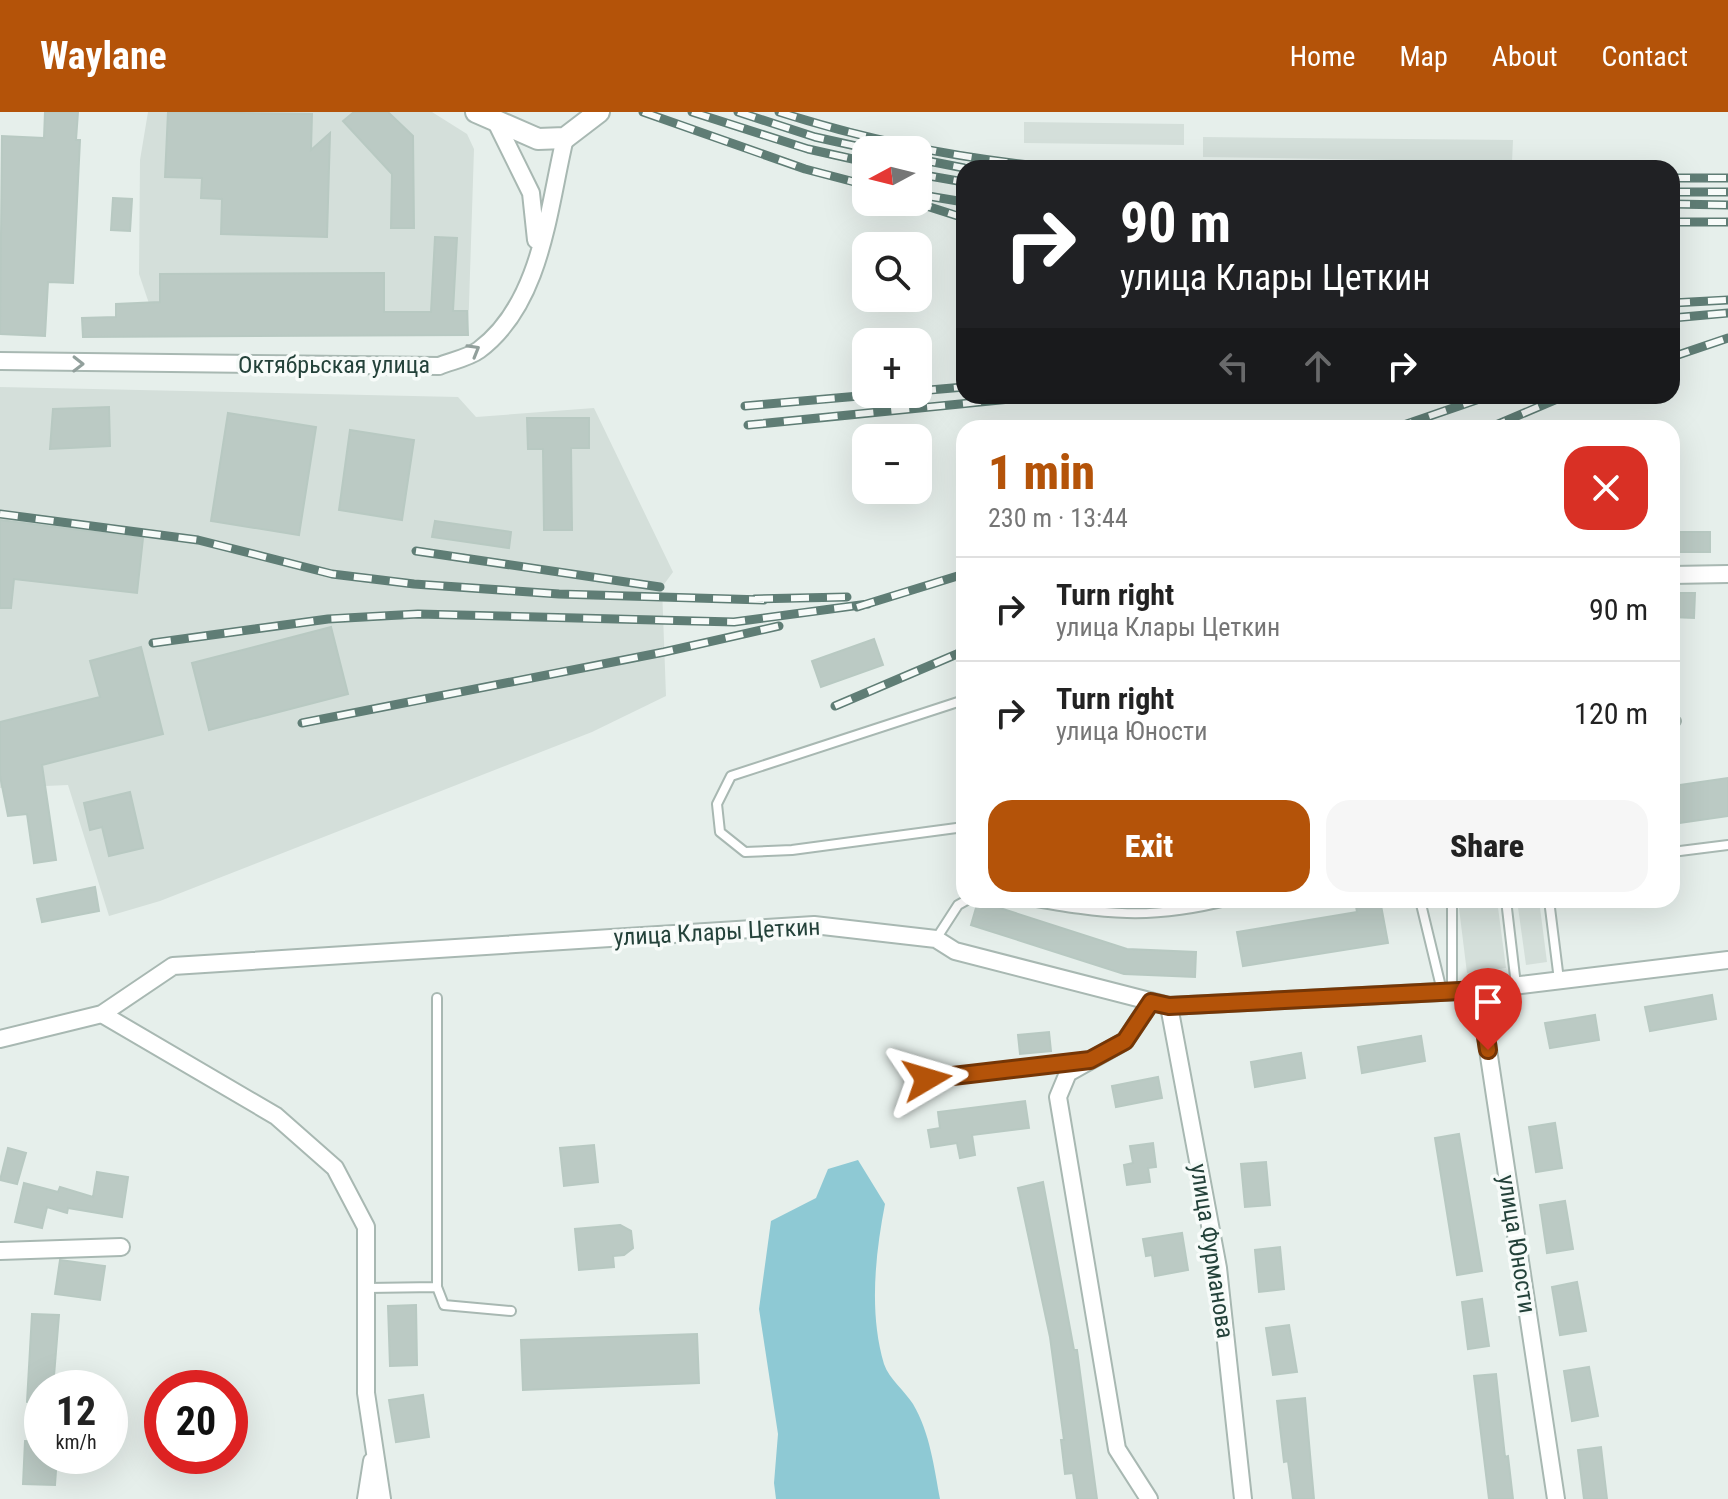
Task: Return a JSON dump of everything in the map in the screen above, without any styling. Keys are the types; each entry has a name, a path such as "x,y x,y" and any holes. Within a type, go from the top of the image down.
{"street":[{"path":"476,112 538,139 565,138 599,112"},
{"path":"496,122 531,193 537,234 535,267"},
{"name":"Октябрьская улица","path":"0,361 439,366 476,352 509,322 535,267 565,138"},
{"path":"1680,575 1728,574"},
{"name":"улица Клары Цеткин","path":"0,1039 102,1014 173,966 814,925 936,939 955,951 1169,1006 1479,990 1728,960"},
{"name":"улица Юности","path":"1479,990 1556,1499"},
{"path":"1149,1499 1117,1449 1058,1097 1068,1073 1125,1041 1151,1002"},
{"name":"улица Фурманова","path":"1169,1006 1218,1268 1243,1499"},
{"path":"102,1014 276,1116 335,1168 366,1227 366,1393 382,1499"},
{"path":"0,1251 121,1247"},
{"path":"366,1499 375,1444"}],"lane":[{"path":"956,703 731,776 717,804 720,832 745,852 792,850 956,828"},
{"path":"1680,851 1728,845"},
{"path":"936,939 956,908"},
{"path":"1072,908 1114,915 1185,912 1200,908"},
{"path":"1422,908 1447,991"},
{"path":"1447,991 1452,908"},
{"path":"1507,908 1516,985"},
{"path":"1550,908 1559,980"},
{"path":"437,998 437,1287 444,1305 511,1311"},
{"path":"927,1079 1090,1060"},
{"path":"367,1288 437,1287"}],"shaded area":[{"path":"148,112 432,112 467,134 474,149 468,335 160,336 139,274 140,160"},
{"path":"1024,122 1184,124 1184,145 1024,143"},
{"path":"1203,137 1513,140 1512,160 1203,157"},
{"path":"0,387 458,397 476,417 594,408 673,572 662,587 666,696 592,732 160,901 109,916 68,785 0,788"},
{"path":"1459,908 1498,908 1506,968 1467,973"},
{"path":"1518,908 1540,908 1547,962 1526,965"}],"water":[{"path":"858,1160 885,1204 875,1284 879,1345 886,1369 913,1404 924,1427 940,1499 776,1499 774,1483 778,1434 759,1309 771,1221 816,1198 828,1169"}],"building":[{"path":"45,112 78,112 76,140 80,140 73,283 48,282 45,336 0,334 2,136 44,138"},
{"path":"168,112 312,114 311,150 330,133 327,237 221,234 222,199 201,198 202,178 165,177"},
{"path":"354,112 388,112 413,136 414,228 391,228 392,174 343,121"},
{"path":"113,198 132,199 130,231 111,230"},
{"path":"435,237 457,238 453,311 467,311 468,335 83,337 82,318 116,317 116,304 160,302 160,274 384,273 384,312 431,312"},
{"path":"109,407 110,446 50,449 53,409"},
{"path":"228,413 316,427 299,535 211,521"},
{"path":"527,418 589,418 589,448 571,448 572,530 544,530 543,449 528,449"},
{"path":"350,430 414,440 402,520 339,510"},
{"path":"0,520 143,538 137,593 14,579 11,608 0,608"},
{"path":"435,521 511,532 509,548 432,537"},
{"path":"1680,532 1710,532 1710,552 1680,552"},
{"path":"1680,593 1695,593 1694,618 1680,617"},
{"path":"331,627 348,694 209,730 192,663"},
{"path":"874,639 883,665 821,687 812,661"},
{"path":"141,647 163,734 42,765 56,860 34,863 27,814 8,816 0,776 0,722 100,697 90,661"},
{"path":"1728,778 1728,816 1680,823 1680,785"},
{"path":"130,792 143,848 109,856 102,827 90,830 84,803"},
{"path":"95,887 99,911 42,922 37,899"},
{"path":"976,908 1000,908 1127,949 1196,952 1195,977 1124,974 971,925"},
{"path":"1356,908 1381,908 1388,943 1243,966 1237,932 1357,912"},
{"path":"1712,995 1716,1019 1650,1031 1645,1007"},
{"path":"1595,1015 1599,1040 1550,1048 1545,1023"},
{"path":"1049,1032 1051,1051 1020,1054 1018,1035"},
{"path":"1421,1036 1425,1061 1362,1073 1358,1047"},
{"path":"1301,1053 1305,1078 1255,1087 1251,1062"},
{"path":"1158,1077 1162,1098 1116,1107 1112,1086"},
{"path":"1025,1101 1029,1128 972,1135 975,1155 960,1158 957,1143 931,1147 928,1130 940,1128 938,1112"},
{"path":"1555,1123 1562,1168 1536,1172 1529,1127"},
{"path":"1459,1134 1482,1271 1457,1275 1435,1138"},
{"path":"1153,1143 1156,1167 1148,1168 1150,1182 1127,1185 1124,1165 1133,1163 1130,1146"},
{"path":"594,1145 598,1182 564,1186 560,1148"},
{"path":"8,1148 26,1153 17,1184 0,1180"},
{"path":"1266,1162 1270,1205 1245,1207 1241,1164"},
{"path":"97,1172 128,1177 122,1217 68,1208 67,1213 47,1207 42,1228 15,1222 24,1183 58,1192 60,1187 93,1197"},
{"path":"1043,1182 1074,1350 1077,1350 1097,1499 1077,1499 1073,1473 1065,1474 1061,1440 1064,1440 1050,1337 1018,1188"},
{"path":"1565,1201 1573,1249 1547,1253 1540,1205"},
{"path":"620,1225 631,1231 633,1248 624,1255 613,1256 614,1267 579,1270 575,1229"},
{"path":"1182,1233 1188,1270 1155,1276 1152,1255 1146,1256 1143,1239"},
{"path":"1280,1247 1284,1289 1259,1292 1255,1250"},
{"path":"60,1260 105,1266 100,1300 55,1294"},
{"path":"1577,1282 1586,1331 1560,1335 1552,1287"},
{"path":"1482,1299 1489,1346 1468,1349 1462,1302"},
{"path":"416,1305 417,1365 390,1366 388,1306"},
{"path":"32,1314 59,1315 54,1370 29,1370"},
{"path":"1289,1325 1297,1372 1273,1375 1266,1328"},
{"path":"697,1334 699,1383 523,1390 521,1340"},
{"path":"1589,1367 1598,1416 1572,1421 1564,1371"},
{"path":"1496,1374 1513,1499 1489,1499 1474,1376"},
{"path":"423,1395 429,1437 396,1442 389,1400"},
{"path":"1305,1398 1314,1499 1293,1499 1288,1461 1284,1462 1277,1401"},
{"path":"1601,1447 1607,1499 1584,1499 1578,1450"},
{"path":"24,1462 24,1474 56,1474 55,1485 23,1484"}],"railway":[{"path":"643,112 805,169 852,181"},
{"path":"692,112 808,149 852,159"},
{"path":"738,112 815,137 852,145"},
{"path":"779,112 918,148 990,160"},
{"path":"932,162 956,166"},
{"path":"932,176 956,181"},
{"path":"1680,178 1728,178"},
{"path":"1680,192 1728,192"},
{"path":"932,197 956,201"},
{"path":"1680,204 1728,205"},
{"path":"932,208 956,215"},
{"path":"1680,222 1728,222"},
{"path":"1680,303 1728,300"},
{"path":"1680,317 1728,313"},
{"path":"1680,354 1728,338"},
{"path":"932,390 956,388"},
{"path":"745,406 852,397"},
{"path":"748,425 959,404"},
{"path":"1418,420 1465,404"},
{"path":"1508,420 1545,404"},
{"path":"0,514 198,540 332,574 414,584 559,594 764,600"},
{"path":"416,551 660,587"},
{"path":"857,607 956,576"},
{"path":"755,599 847,597"},
{"path":"153,643 328,619 418,614 734,622 868,604"},
{"path":"302,723 664,652 779,626"},
{"path":"835,706 956,654"}],"route":[{"path":"927,1079 1090,1060 1125,1041 1151,1002 1169,1006 1479,990 1488,1050"}]}
